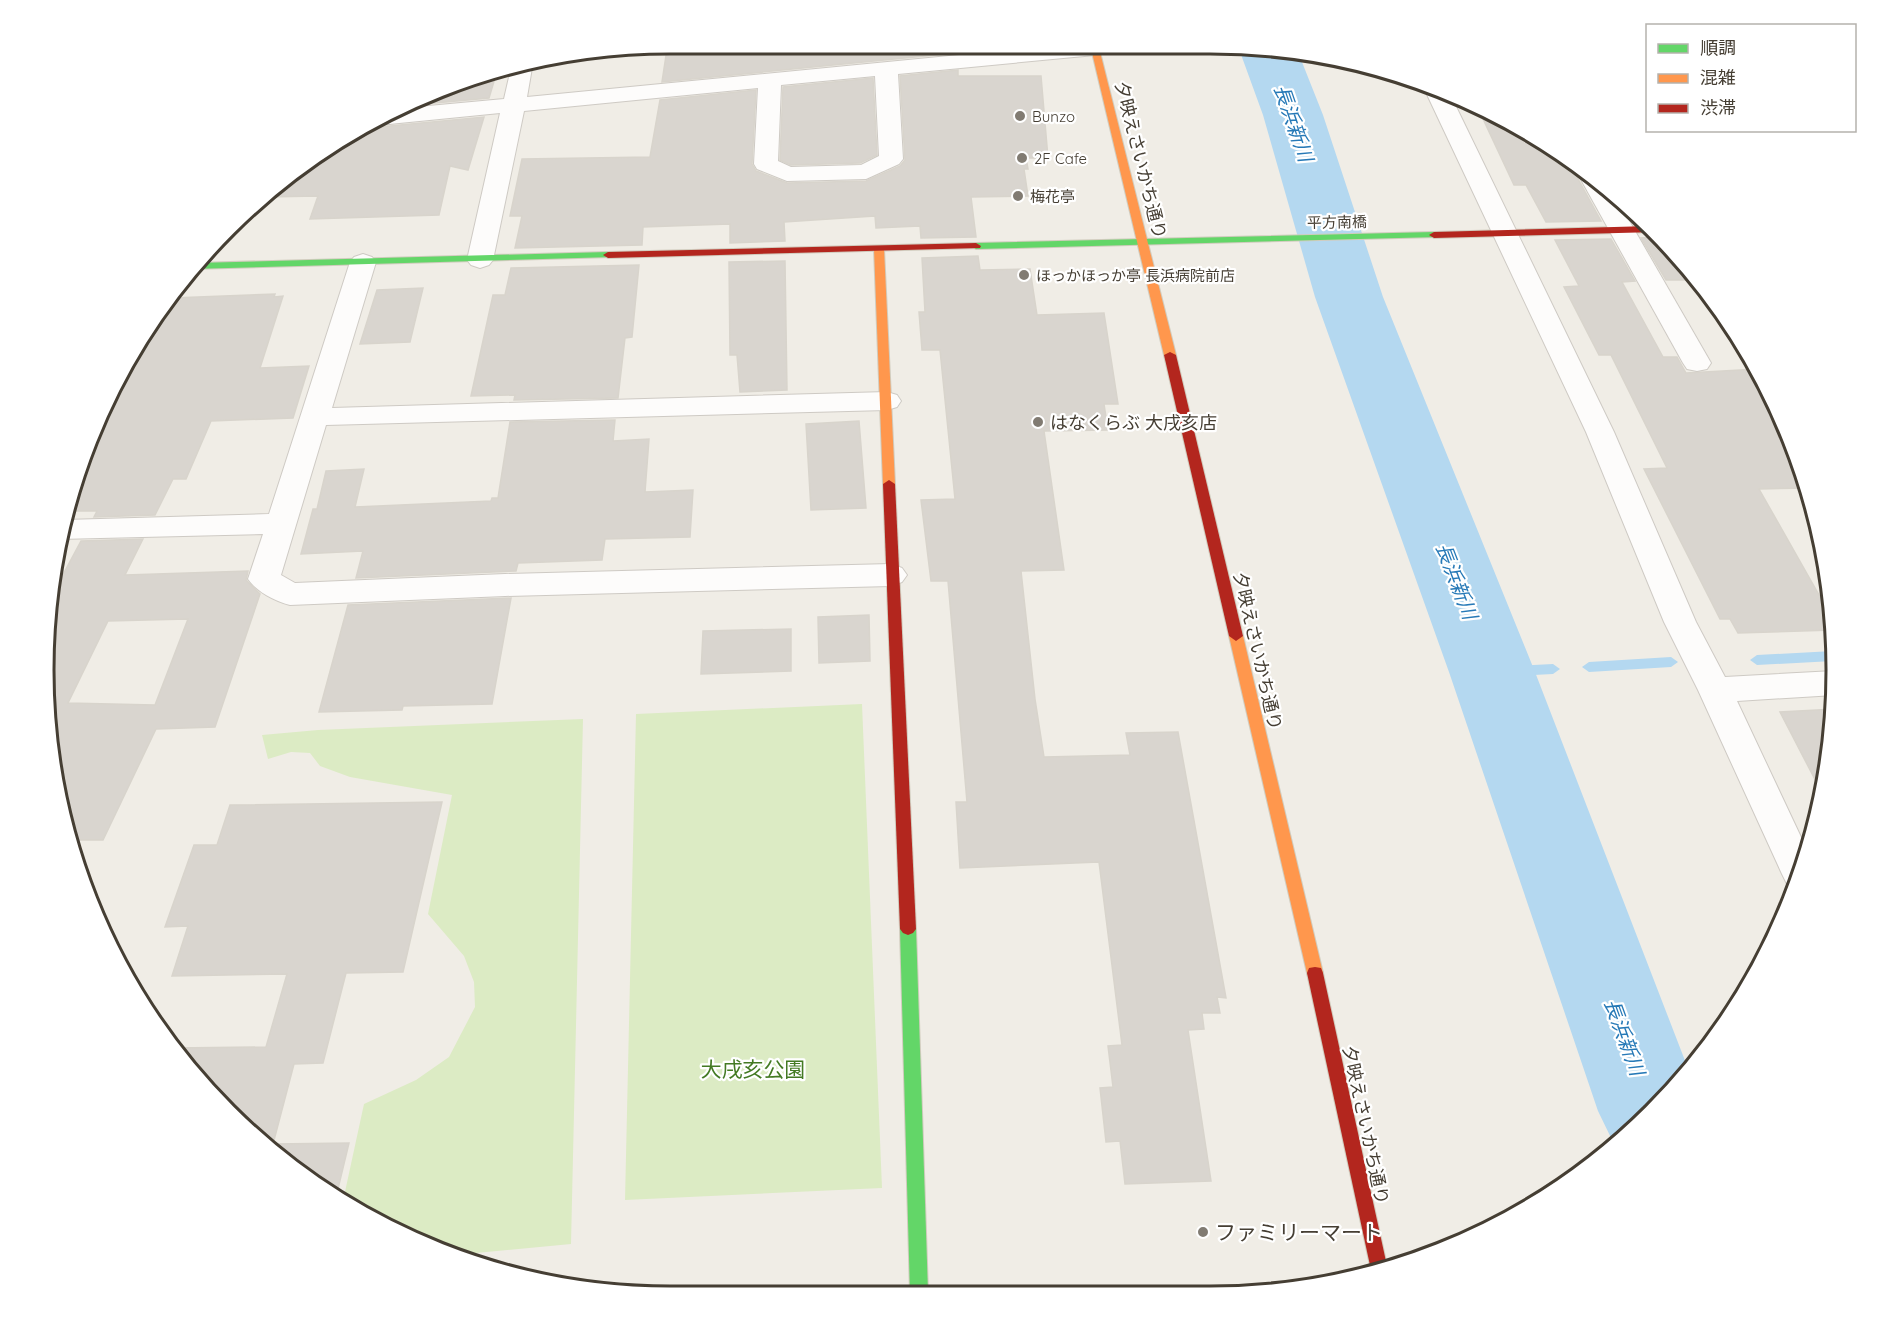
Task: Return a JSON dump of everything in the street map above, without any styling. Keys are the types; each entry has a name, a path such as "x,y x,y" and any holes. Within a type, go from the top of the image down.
{"street":[{"path":"403,116 1019,54"},
{"name":"夕映えさいかち通り","path":"1097,54 1311,956 1378,1262"},
{"path":"770,80 766,164 787,174 866,172 891,159 886,68"},
{"path":"480,260 521,73"},
{"path":"1439,98 1491,235 1600,432 1680,622 1715,690 1795,863"},
{"path":"1602,195 1697,363"},
{"name":"平方南橋","path":"206,266 1642,230"},
{"path":"879,249 891,575 908,918 920,1286"},
{"path":"363,262 264,579 290,594 891,575"},
{"path":"314,417 886,401"},
{"path":"71,530 282,524"},
{"path":"1715,690 1826,683"}],"green space":[{"name":"大戌亥公園","path":"862,704 882,1188 625,1200 636,714"},
{"path":"583,719 571,1244 473,1253 434,1239 398,1222 345,1192 364,1104 416,1080 449,1057 475,1007 474,982 464,956 428,914 452,795 350,777 320,766 310,753 291,752 268,759 262,735 318,730"}],"building":[{"path":"666,54 945,54 662,82"},
{"path":"958,70 958,76 1041,76 1048,158 1026,158 1028,169 1024,169 1028,196 971,197 976,237 921,238 920,226 876,228 875,216 784,222 785,241 730,243 730,224 643,227 642,245 515,248 522,216 510,216 522,159 650,157 660,100 756,90 752,164 756,171 787,183 866,181 900,166 905,160 900,76"},
{"path":"873,78 877,155 860,163 791,165 780,160 783,87"},
{"path":"494,80 489,98 429,104"},
{"path":"484,117 468,170 450,166 439,215 310,219 318,196 276,197 328,158 381,127"},
{"path":"1483,118 1518,137 1578,176 1601,221 1546,222 1526,185 1514,185"},
{"path":"1641,238 1649,238 1686,280 1666,280"},
{"path":"1611,239 1635,281 1622,282 1663,357 1677,357 1686,373 1747,370 1779,434 1798,488 1759,489 1822,600 1825,630 1738,633 1730,619 1720,619 1644,469 1667,468 1611,355 1599,355 1564,287 1579,286 1555,240"},
{"path":"978,256 980,270 1030,269 1037,315 1104,313 1118,404 1104,404 1108,430 1044,431 1064,570 1021,571 1035,699 1044,757 1130,755 1126,733 1178,732 1226,998 1217,997 1220,1013 1202,1013 1204,1029 1188,1030 1211,1181 1125,1184 1120,1141 1106,1142 1100,1088 1113,1087 1108,1046 1122,1045 1099,862 960,868 956,802 967,802 948,581 931,581 921,500 955,499 940,350 922,350 919,312 925,312 922,258"},
{"path":"785,261 787,390 740,392 737,355 730,355 729,262"},
{"path":"639,265 632,337 625,338 618,398 514,400 515,395 471,396 493,295 505,295 511,268"},
{"path":"423,288 410,342 360,344 377,290"},
{"path":"275,294 274,297 283,296 260,368 309,366 293,418 211,421 186,479 173,479 155,515 94,517 97,511 75,511 101,434 118,398 137,362 179,298"},
{"path":"615,420 613,441 649,439 645,492 693,490 690,537 605,539 602,560 518,563 516,571 356,578 363,551 301,554 313,509 317,509 326,471 364,469 355,507 491,501 492,498 498,498 510,422"},
{"path":"859,421 866,508 811,510 806,424"},
{"path":"143,539 125,575 248,571 246,580 260,594 215,727 156,729 103,840 78,840 59,750 54,670 55,630 61,578 81,541","holes":["188,619 155,705 68,703 108,621"]},
{"path":"511,598 492,704 403,706 402,710 319,712 348,605"},
{"path":"869,615 870,661 819,663 818,617"},
{"path":"791,629 791,671 701,674 703,631"},
{"path":"1825,710 1816,781 1780,712"},
{"path":"442,802 403,972 346,973 323,1063 294,1064 274,1141 234,1106 183,1048 266,1047 287,974 172,976 188,926 165,927 194,845 217,845 230,805"},
{"path":"349,1143 338,1188 277,1144"}],"waterway":[{"name":"長浜新川","path":"1271,57 1293,115 1349,297 1492,672 1648,1103"},
{"path":"1757,660 1826,656"},
{"path":"1589,667 1671,662"},
{"path":"1492,672 1553,669"}],"traffic: fast":[{"path":"976,246 1434,235"},
{"path":"206,266 608,255"},
{"path":"908,929 919,1286"}],"traffic: slow":[{"path":"1096,54 1170,355"},
{"path":"879,249 889,484"},
{"path":"1236,636 1315,973"}],"traffic: jam":[{"path":"1434,235 1641,229"},
{"path":"608,255 976,246"},
{"path":"1170,355 1236,636"},
{"path":"889,484 908,929"},
{"path":"1315,973 1378,1262"}],"place":[{"name":"Bunzo","path":"1020,116"},
{"name":"2F Cafe","path":"1022,158"},
{"name":"梅花亭","path":"1018,196"},
{"name":"ほっかほっか亭 長浜病院前店","path":"1024,275"},
{"name":"はなくらぶ 大戌亥店","path":"1038,422"},
{"name":"ファミリーマート","path":"1203,1232"}]}
